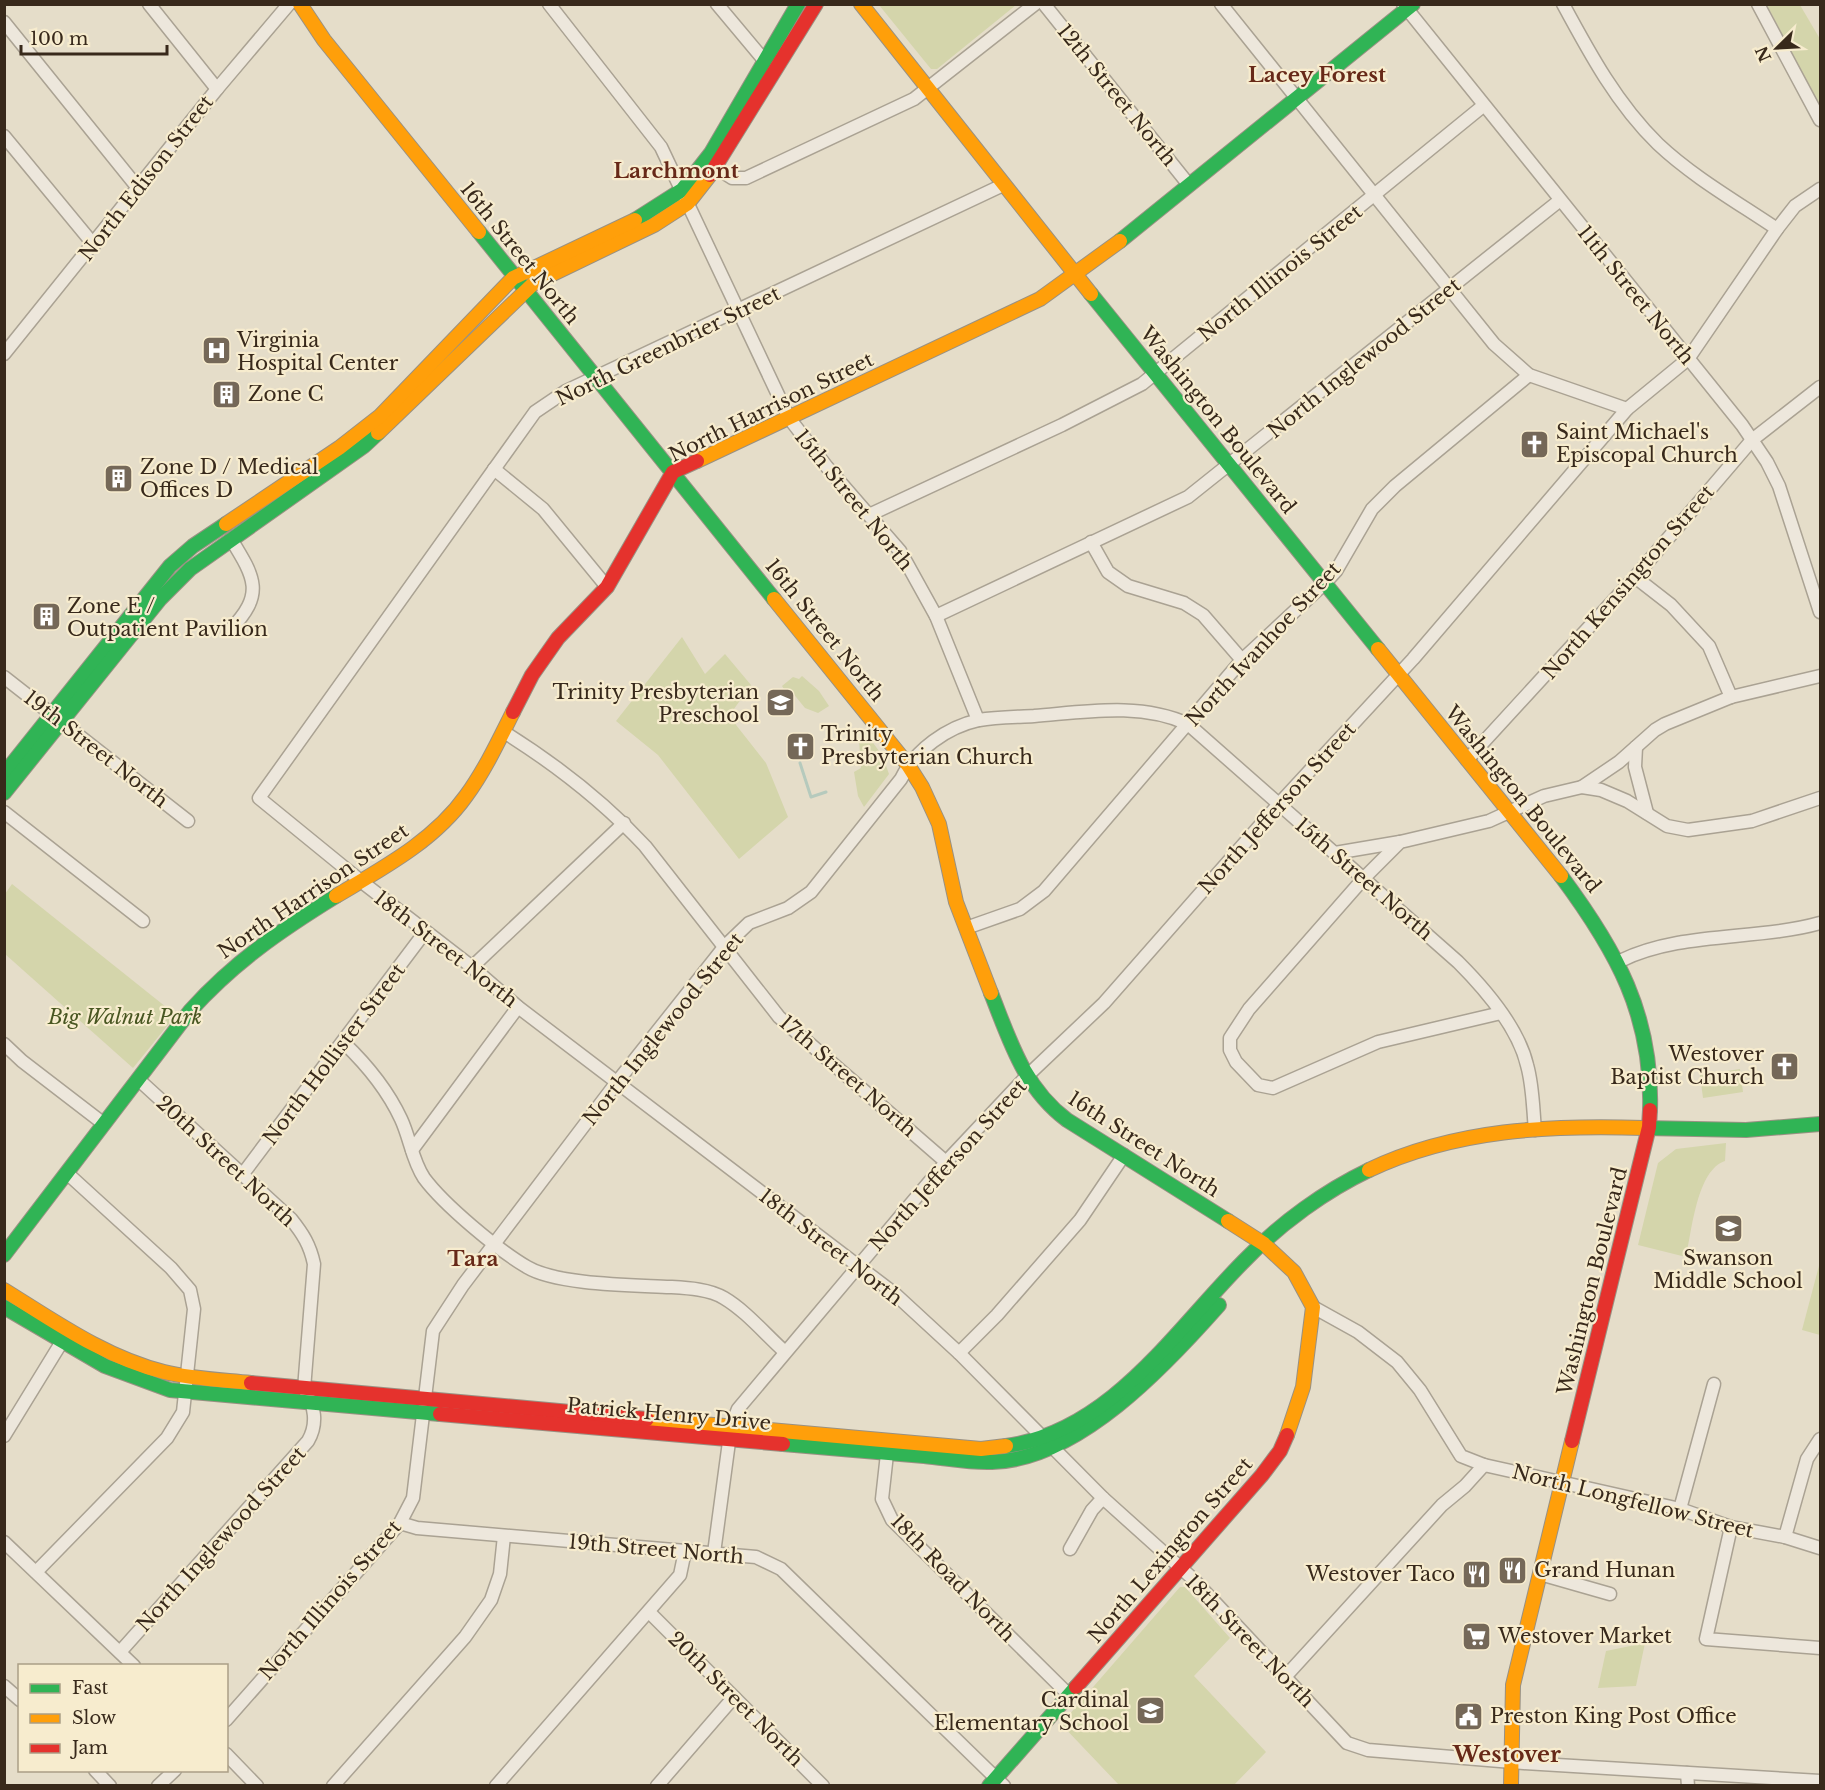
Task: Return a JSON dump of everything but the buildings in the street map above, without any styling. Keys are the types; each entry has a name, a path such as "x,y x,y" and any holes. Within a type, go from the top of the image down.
{"street":[{"path":"149,4 216,89"},
{"name":"North Edison Street","path":"4,354 94,245 216,89 289,4"},
{"name":"16th Street North","path":"300,4 324,40 513,278 596,377 908,765 922,787 939,824 956,902 1026,1077 1054,1111 1264,1244 1294,1272 1313,1308"},
{"name":"15th Street North","path":"549,4 661,147 789,418 827,467 900,551 936,616 978,720 1128,710 1174,718 1188,724 1460,963 1501,1013 1520,1045 1527,1065 1535,1130"},
{"path":"717,4 770,67"},
{"path":"770,67 798,4"},
{"path":"4,774 57,718 160,599 190,569 348,459 382,431 524,291 544,277 664,220 711,164 770,67 816,4"},
{"name":"Washington Boulevard","path":"861,4 1003,185 1326,582 1592,915 1620,962 1641,1016 1647,1044 1651,1105 1649,1127 1513,1685 1511,1785"},
{"path":"711,164 734,179 751,176 914,99 1035,4"},
{"name":"12th Street North","path":"1044,4 1189,184"},
{"path":"1221,4 1494,344 1529,375 1627,409"},
{"path":"1563,4 1604,77 1657,142 1682,165 1777,229"},
{"path":"1758,4 1821,120"},
{"name":"North Harrison Street","path":"4,1255 190,1011 221,977 304,916 410,851 443,822 465,798 504,732 532,675 558,638 607,587 673,472 1040,299 1076,275 1297,99 1408,6"},
{"name":"11th Street North","path":"1408,6 1483,106 1752,440 1779,486 1821,612"},
{"path":"4,22 138,188"},
{"name":"North Illinois Street","path":"869,514 1133,390 1376,196 1483,106"},
{"path":"4,136 94,245"},
{"name":"North Greenbrier Street","path":"259,798 535,412 566,391 1003,185"},
{"name":"North Jefferson Street","path":"730,1433 738,1409 946,1162 1026,1077 1104,1003 1278,805 1399,674 1627,409 1688,359 1777,229 1795,206 1821,189"},
{"path":"4,793 170,566 193,546 339,448 380,416 513,278 685,196"},
{"name":"North Inglewood Street","path":"936,616 1188,498 1559,201"},
{"name":"North Ivanhoe Street","path":"966,928 1020,909 1044,891 1242,660 1336,571 1372,509 1395,486 1529,375"},
{"name":"North Kensington Street","path":"1467,760 1635,577 1752,440 1821,387"},
{"path":"494,469 543,509 607,587"},
{"path":"230,630 250,606 254,595 250,569 231,539"},
{"path":"1091,542 1108,572 1128,586 1166,596 1203,615 1242,660"},
{"path":"1635,577 1671,605 1709,646 1731,697"},
{"path":"1335,853 1400,842 1489,821 1544,796 1582,786 1619,762 1665,724 1731,697 1821,676"},
{"name":"19th Street North","path":"4,677 188,821"},
{"name":"North Inglewood Street","path":"424,1406 433,1330 617,1082 725,946 749,923 788,908 811,892 897,784 908,765 931,742 978,720"},
{"name":"17th Street North","path":"504,732 573,781 624,823 725,946 779,1017 946,1162"},
{"path":"1636,747 1635,767 1647,813"},
{"path":"1582,786 1601,790 1647,813 1667,826 1688,830 1752,821 1821,798"},
{"name":"18th Street North","path":"259,798 472,967 518,1007 894,1294 959,1353 1103,1498 1180,1569 1333,1730 1355,1748 1511,1760"},
{"path":"4,812 143,921"},
{"path":"472,967 624,823"},
{"path":"1400,842 1364,878 1249,1009 1230,1038 1230,1050 1242,1068 1258,1085 1273,1088 1378,1042 1501,1013"},
{"path":"1620,962 1640,952 1694,941 1821,922"},
{"name":"North Hollister Street","path":"242,1175 344,1043 425,932"},
{"path":"412,1150 518,1007"},
{"path":"344,1043 366,1064 387,1095 401,1119 425,1179 495,1244 530,1269 558,1277 691,1289 722,1296 784,1352"},
{"path":"4,1044 22,1061 104,1125"},
{"name":"20th Street North","path":"139,1080 291,1219 304,1234 311,1248 314,1264 304,1389"},
{"name":"Patrick Henry Drive","path":"4,1307 62,1342 131,1379 185,1392 314,1402 424,1406 888,1447 981,1449 1048,1441 1135,1377 1254,1251 1324,1196 1384,1162 1412,1151 1467,1137 1535,1130 1649,1127 1821,1114"},
{"name":"Patrick Henry Drive","path":"1649,1127 1723,1130 1821,1124"},
{"path":"959,1353 997,1315 1080,1220 1124,1155"},
{"path":"36,1572 167,1437 183,1412 194,1309 190,1290 171,1268 68,1174"},
{"name":"Patrick Henry Drive","path":"4,1290 137,1365 186,1377 304,1389 424,1406"},
{"path":"1285,1677 1442,1505 1465,1486 1484,1465 1461,1456 1419,1390 1397,1362 1365,1337 1313,1308"},
{"name":"North Lexington Street","path":"996,1783 1069,1695 1262,1475 1280,1451 1294,1419 1303,1387 1313,1336 1313,1308"},
{"path":"4,1436 70,1329"},
{"path":"1680,1509 1714,1384"},
{"path":"304,1389 314,1402"},
{"name":"North Inglewood Street","path":"120,1652 308,1441 314,1432 314,1402"},
{"name":"North Illinois Street","path":"228,1718 399,1523 413,1498 424,1406"},
{"path":"714,1553 730,1433"},
{"path":"1785,1537 1808,1459 1821,1439"},
{"name":"18th Road North","path":"888,1447 882,1499 892,1520 1069,1695"},
{"name":"North Longfellow Street","path":"1484,1465 1680,1509 1731,1527 1785,1537 1821,1548"},
{"path":"1070,1549 1092,1510 1103,1498"},
{"name":"19th Street North","path":"399,1523 417,1528 756,1557 781,1569 996,1783"},
{"path":"1731,1527 1706,1639 1821,1648"},
{"path":"333,1785 465,1637 491,1600 500,1574 504,1536"},
{"path":"4,1542 133,1664"},
{"path":"496,1785 680,1575 685,1551"},
{"path":"1540,1574 1610,1594"},
{"name":"20th Street North","path":"649,1612 823,1785"},
{"path":"4,1686 18,1698"},
{"path":"657,1785 734,1697"},
{"path":"228,1756 257,1785"},
{"path":"1511,1760 1688,1779 1821,1781"},
{"path":"96,1772 111,1785"},
{"path":"158,1785 173,1772"}],"green space":[{"path":"879,5 1016,5 937,69 931,69"},
{"path":"1767,5 1800,5 1820,39 1820,107"},
{"path":"682,637 705,674 725,654 751,685 729,716 766,763 788,817 739,859 658,755 616,721"},
{"path":"802,676 819,691 829,706 818,713 805,708 792,692 788,695 782,686 793,677 799,679"},
{"path":"865,732 882,755 889,774 864,807 858,796 854,772 861,768 859,740"},
{"name":"Big Walnut Park","path":"12,884 176,1015 133,1068 5,954 5,894"},
{"path":"1740,1069 1743,1092 1703,1098 1700,1075"},
{"path":"1726,1143 1725,1161 1708,1176 1697,1202 1686,1257 1638,1245 1658,1163 1676,1149"},
{"path":"1820,1262 1820,1335 1802,1330"},
{"name":"Cardinal Elementary School","path":"1180,1587 1185,1587 1230,1638 1194,1676 1266,1752 1234,1785 1119,1785 1061,1724"},
{"path":"1645,1643 1636,1686 1598,1688 1606,1651"}],"waterway":[{"path":"800,763 811,797 826,792"}],"traffic: fast":[{"path":"635,220 682,190 711,153 798,4"},
{"path":"1120,241 1413,4"},
{"path":"479,232 774,599"},
{"path":"1091,294 1378,649"},
{"path":"4,793 160,599 190,569 364,446 378,433"},
{"path":"4,774 170,566 193,546 226,524"},
{"path":"1561,876 1599,930 1627,985 1638,1014 1645,1044 1650,1110"},
{"path":"4,1255 190,1011 241,962 296,921 336,896"},
{"path":"991,993 1020,1062 1029,1078 1052,1107 1067,1120 1228,1221"},
{"path":"1644,1128 1746,1130 1820,1124"},
{"path":"1006,1446 1044,1436 1079,1420 1111,1398 1168,1344 1221,1285 1274,1232 1320,1198 1369,1170"},
{"path":"783,1444 975,1462 1024,1457 1056,1445 1088,1427 1118,1405 1147,1381 1219,1305"},
{"path":"4,1307 105,1366 170,1390 440,1414"},
{"path":"989,1786 1076,1687"}],"traffic: slow":[{"path":"300,4 324,40 479,232"},
{"path":"861,4 1091,294"},
{"path":"378,433 534,283 654,225 688,203 710,175"},
{"path":"226,524 339,448 380,416 513,278 635,220"},
{"path":"697,461 1040,299 1120,241"},
{"path":"774,599 908,765 922,787 939,824 956,902 991,993"},
{"path":"1378,649 1561,876"},
{"path":"336,896 407,852 439,827 466,796 479,776 513,712"},
{"path":"1369,1170 1402,1156 1435,1146 1504,1132 1538,1129 1644,1128"},
{"path":"1228,1221 1264,1244 1294,1272 1313,1307 1303,1387 1287,1435"},
{"path":"4,1290 101,1348 143,1366 186,1376 251,1383"},
{"path":"647,1419 981,1449 1006,1446"},
{"path":"1511,1786 1513,1685 1572,1441"}],"traffic: jam":[{"path":"710,175 816,4"},
{"path":"513,712 532,675 558,638 607,587 673,472 697,461"},
{"path":"1572,1441 1649,1127 1650,1110"},
{"path":"251,1383 647,1419"},
{"path":"440,1414 783,1444"},
{"path":"1076,1687 1262,1475 1280,1451 1287,1435"}],"place":[{"name":"Virginia Hospital Center","path":"216,351"},
{"name":"Zone C","path":"227,394"},
{"name":"Saint Michael's Episcopal Church","path":"1535,444"},
{"name":"Zone D / Medical Offices D","path":"119,479"},
{"name":"Zone E / Outpatient Pavilion","path":"46,617"},
{"name":"Trinity Presbyterian Preschool","path":"780,703"},
{"name":"Trinity Presbyterian Church","path":"800,746"},
{"name":"Westover Baptist Church","path":"1785,1066"},
{"name":"Swanson Middle School","path":"1728,1228"},
{"name":"Grand Hunan","path":"1513,1570"},
{"name":"Westover Taco","path":"1476,1574"},
{"name":"Westover Market","path":"1477,1636"},
{"name":"Cardinal Elementary School","path":"1150,1711"},
{"name":"Preston King Post Office","path":"1469,1716"}],"district":[{"name":"Lacey Forest","path":"1317,75"},
{"name":"Larchmont","path":"676,171"},
{"name":"Tara","path":"473,1259"},
{"name":"Westover","path":"1507,1754"}]}
